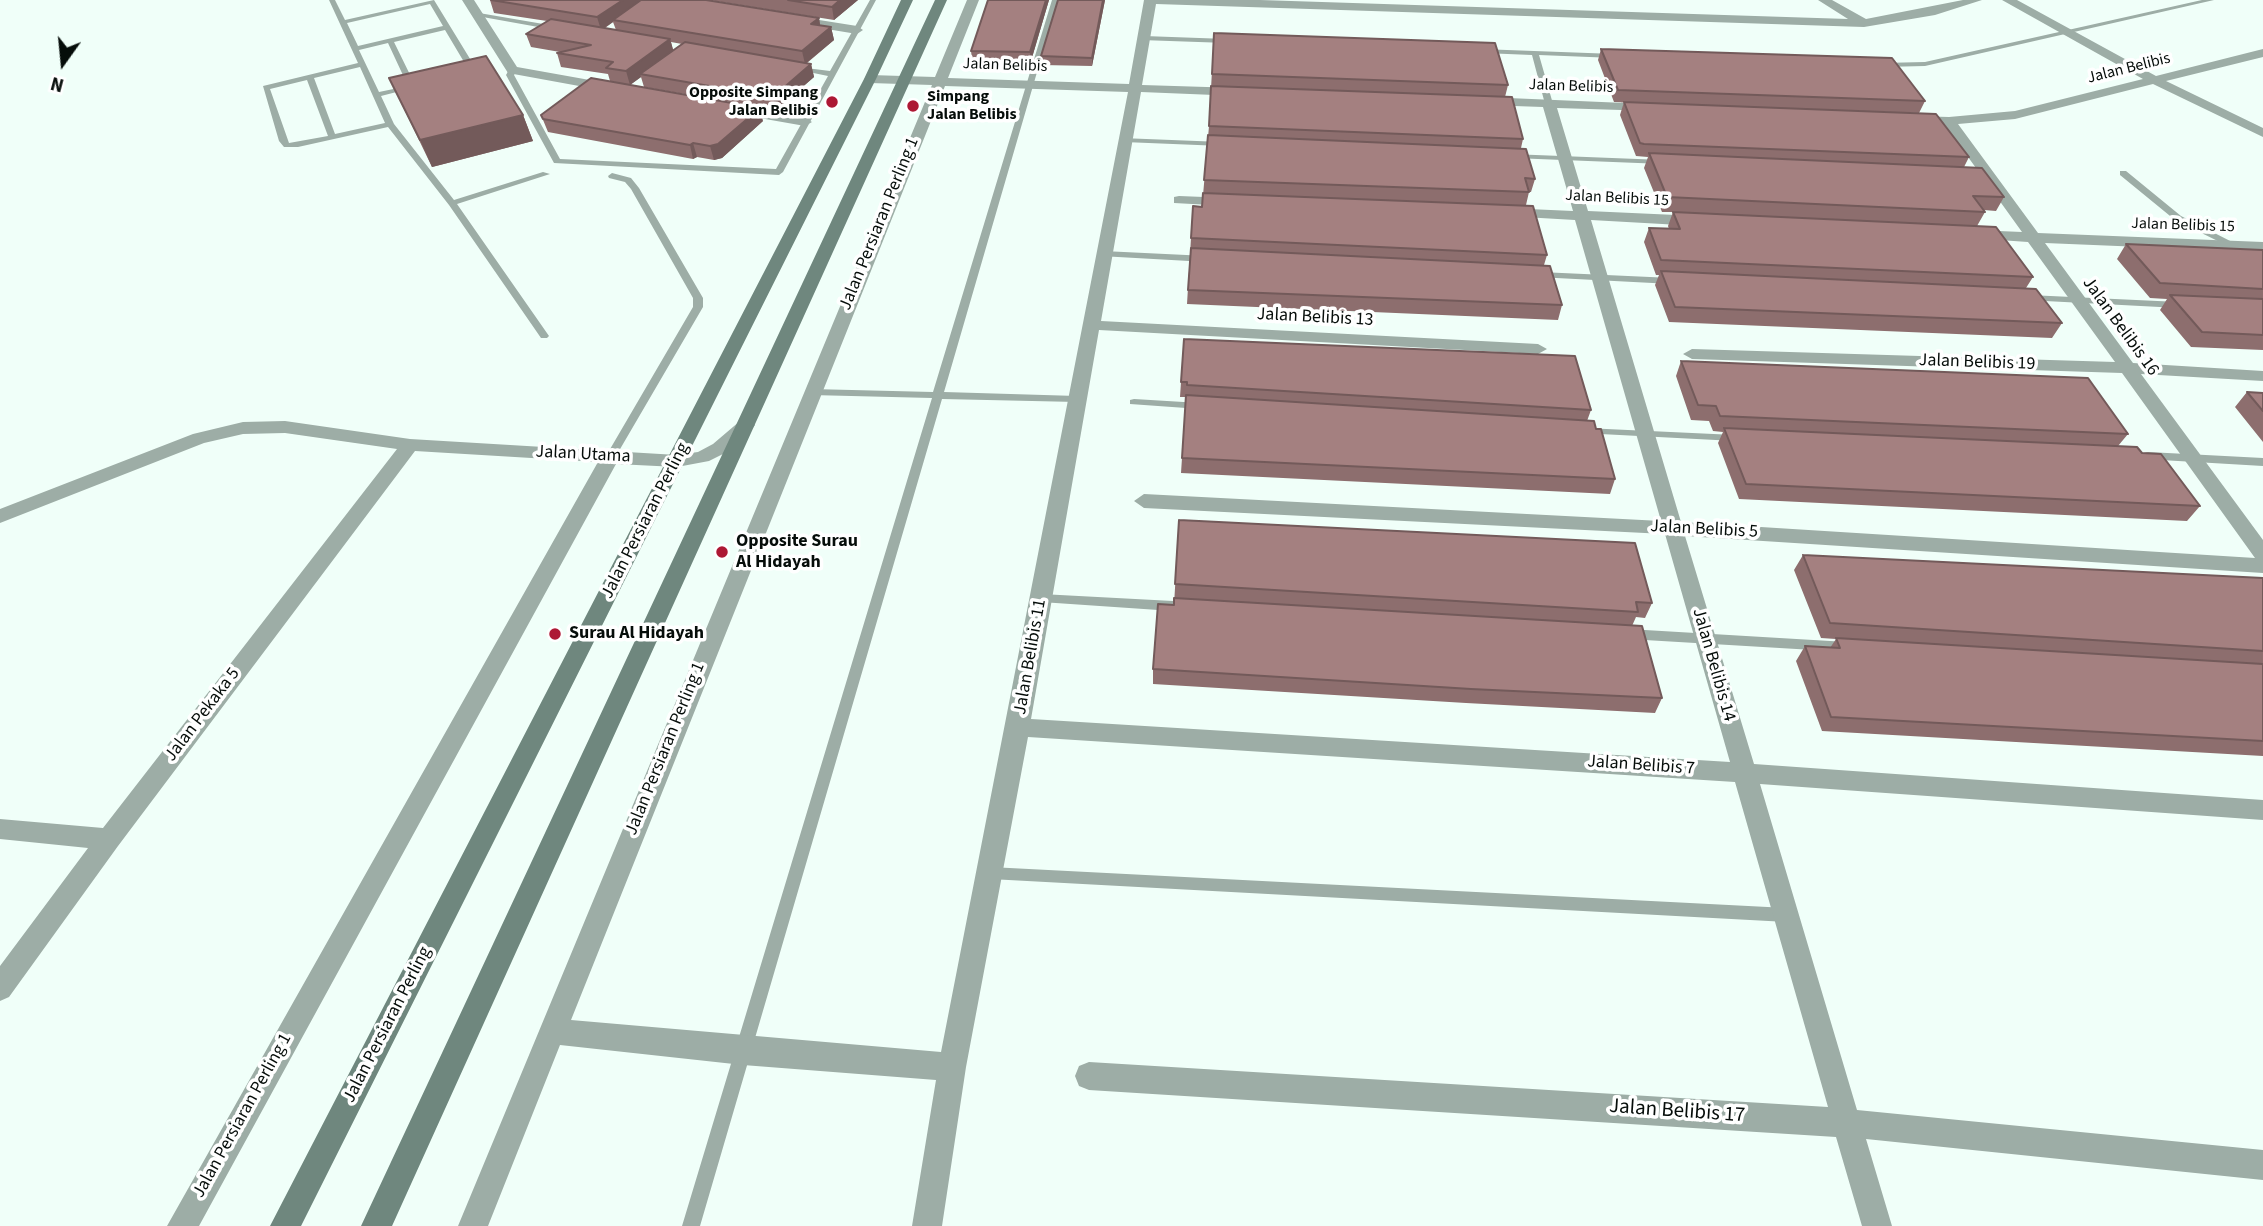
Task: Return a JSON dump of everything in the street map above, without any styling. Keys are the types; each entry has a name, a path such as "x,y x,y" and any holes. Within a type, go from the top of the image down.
{"main road":[{"name":"Jalan Persiaran Perling","path":"285,1226 677,461 870,79 906,0"},
{"path":"376,1226 941,0"}],"street":[{"path":"468,0 511,68 631,92"},
{"name":"Jalan Persiaran Perling 1","path":"473,1226 550,1031 973,0"},
{"path":"1151,0 1512,6 1864,23 1976,0"},
{"name":"Jalan Belibis 11","path":"927,1226 953,1066 1151,0"},
{"path":"1824,0 1864,23"},
{"path":"2008,0 2154,80 2261,131"},
{"path":"777,17 857,30"},
{"name":"Jalan Belibis","path":"1894,119 1949,121 2015,116 2263,53"},
{"name":"Jalan Belibis","path":"870,79 1259,93"},
{"name":"Jalan Belibis","path":"1466,101 1659,109"},
{"name":"Jalan Belibis 14","path":"1549,104 1877,1226"},
{"path":"725,108 805,122"},
{"name":"Jalan Belibis 16","path":"1949,121 1982,177 2032,238 2263,555"},
{"path":"1179,200 1248,202"},
{"name":"Jalan Belibis 15","path":"1484,211 1718,222"},
{"name":"Jalan Belibis 15","path":"1964,234 2263,247"},
{"name":"Jalan Belibis 13","path":"1090,325 1538,349"},
{"name":"Jalan Belibis 19","path":"1692,354 2126,368 2263,376"},
{"name":"Jalan Utama","path":"0,516 199,438 243,428 285,427 410,445 677,461 702,457 720,448 746,425"},
{"name":"Jalan Pekaka 5","path":"0,988 109,839 410,445"},
{"name":"Jalan Persiaran Perling 1","path":"182,1226 611,456"},
{"name":"Jalan Belibis 5","path":"1144,501 1673,528 2263,566"},
{"name":"Jalan Belibis 7","path":"1018,727 1745,773 2263,810"},
{"path":"0,829 109,839"},
{"path":"550,1031 743,1051 953,1066"},
{"name":"Jalan Belibis 17","path":"1089,1076 1847,1123 2263,1165"}],"lane":[{"path":"332,0 390,124 452,203 544,336"},
{"path":"511,68 510,75 557,161 779,172 873,0"},
{"path":"691,1226 1055,0"},
{"path":"1866,64 1925,64 2211,0"},
{"path":"343,22 431,1 471,67 458,75"},
{"path":"479,15 561,29"},
{"path":"355,49 447,27"},
{"path":"1144,38 1241,41"},
{"path":"390,40 412,87"},
{"path":"1479,51 1631,56"},
{"path":"1535,53 1549,104"},
{"path":"363,64 266,89 283,141 287,145 298,145 390,124"},
{"path":"792,68 832,74"},
{"path":"310,77 332,137"},
{"path":"377,95 423,84"},
{"path":"1124,140 1234,145"},
{"path":"1496,155 1674,163"},
{"path":"2123,173 2178,218 2235,246"},
{"path":"452,203 546,174"},
{"path":"611,456 698,307 698,298 635,188 628,180 612,176"},
{"path":"1103,254 1213,259"},
{"path":"1531,275 1682,282"},
{"path":"2022,297 2196,306"},
{"path":"811,392 1077,399"},
{"path":"1134,402 1217,407"},
{"path":"1576,430 1741,439"},
{"path":"2137,455 2263,462"},
{"path":"1041,598 1194,608"},
{"path":"1609,632 1859,648"},
{"path":"990,873 1787,915"}],"building":[{"path":"491,0 623,0 597,17"},
{"path":"641,0 706,0 819,18 811,24 831,27 802,51 613,20"},
{"path":"788,0 840,0 832,7"},
{"path":"988,0 1046,0 1030,52 971,51"},
{"path":"1058,0 1103,0 1092,58 1041,56"},
{"path":"551,19 670,39 626,71 606,68 613,62 557,53 591,45 526,34"},
{"path":"1214,33 1495,43 1508,85 1212,74"},
{"path":"685,42 811,64 773,97 640,74"},
{"path":"1601,49 1892,58 1925,101 1618,90"},
{"path":"486,56 523,115 420,140 389,78"},
{"path":"591,78 760,108 718,144 710,146 693,143 690,145 543,119 541,115"},
{"path":"1211,86 1512,97 1523,139 1209,126"},
{"path":"1624,102 1936,114 1969,157 1644,144 1640,143"},
{"path":"1208,135 1526,149 1535,179 1525,178 1529,192 1204,180"},
{"path":"1649,153 1982,168 2004,197 1973,196 1985,212 1667,197"},
{"path":"1203,193 1533,206 1547,255 1191,238 1193,206 1202,207"},
{"path":"1673,212 1996,227 2033,277 1661,260 1649,228 1680,229"},
{"path":"2126,244 2263,250 2263,289 2160,283"},
{"path":"1191,248 1550,266 1562,305 1188,290"},
{"path":"1661,271 2036,289 2062,323 1675,307"},
{"path":"2170,295 2263,299 2263,335 2202,332"},
{"path":"1184,339 1575,356 1591,410 1187,385 1187,382 1181,382"},
{"path":"1681,361 2088,378 2128,434 1720,416 1716,406 1698,405"},
{"path":"2247,392 2263,393 2263,411"},
{"path":"1186,395 1594,421 1596,429 1601,429 1615,479 1182,458"},
{"path":"1724,428 2137,447 2142,453 2161,454 2200,506 1746,484"},
{"path":"1179,520 1635,543 1652,603 1636,602 1638,612 1175,584"},
{"path":"1803,555 2263,578 2263,651 1830,623"},
{"path":"1174,598 1642,626 1662,698 1153,669 1158,604 1174,605"},
{"path":"1836,638 2263,664 2263,741 1831,717 1805,646 1840,648"}],"place":[{"name":"Opposite Simpang Jalan Belibis","path":"832,102"},
{"name":"Simpang Jalan Belibis","path":"913,106"},
{"name":"Opposite Surau Al Hidayah","path":"722,552"},
{"name":"Surau Al Hidayah","path":"555,634"}]}
